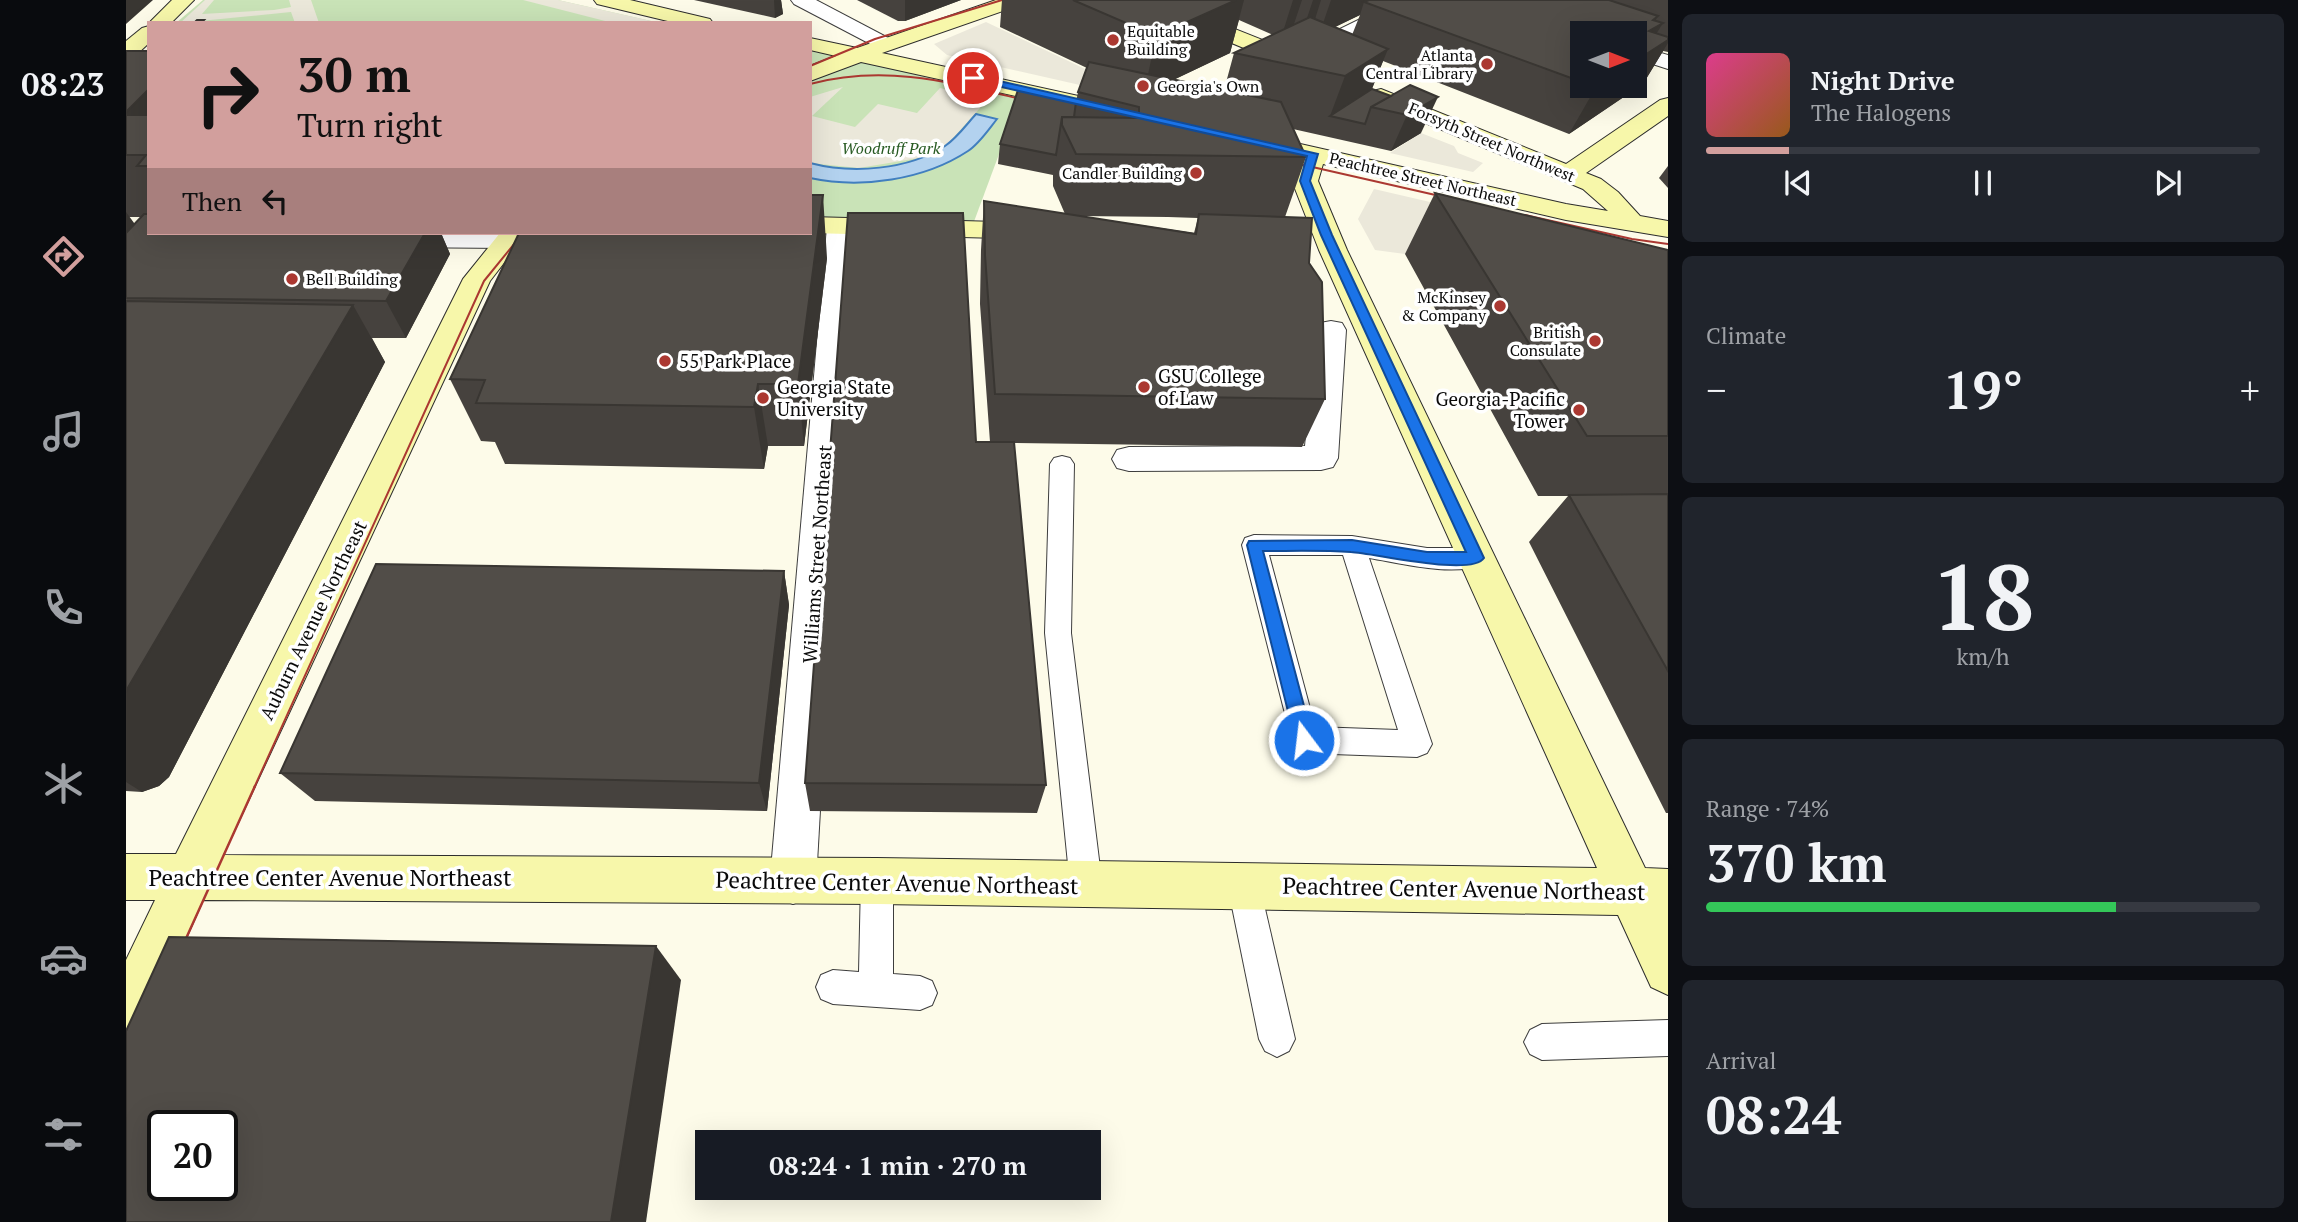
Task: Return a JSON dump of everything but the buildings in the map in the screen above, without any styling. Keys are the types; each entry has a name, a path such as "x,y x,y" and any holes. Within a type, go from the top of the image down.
{"street":[{"path":"161,21 184,0"},
{"path":"604,0 694,21"},
{"path":"801,0 885,44"},
{"path":"812,73 885,44 1016,0"},
{"path":"1145,0 1323,73"},
{"path":"1267,74 1415,0"},
{"path":"126,53 147,34"},
{"path":"812,44 1144,117"},
{"path":"126,53 147,58"},
{"path":"1647,55 1668,62"},
{"name":"Forsyth Street Northwest","path":"1361,88 1592,184 1626,213 1631,223"},
{"path":"1569,173 1668,105"},
{"name":"Peachtree Street Northeast","path":"1261,143 1566,212 1668,229"},
{"path":"1313,154 1305,181 1316,235 1476,558 1649,892 1668,970"},
{"path":"825,226 1058,231"},
{"name":"Williams Street Northeast","path":"793,881 825,226"},
{"path":"371,239 510,236"},
{"name":"Auburn Avenue Northeast","path":"126,1015 477,279 510,236"},
{"path":"1129,459 1321,458 1331,330"},
{"name":"Peachtree Center Avenue Northeast","path":"126,877 877,881 1649,892"}],"lane":[{"path":"1062,464 1058,633 1086,884"},
{"path":"1352,546 1417,744 1304,740 1254,545 1352,546 1427,558 1476,558"},
{"path":"876,989 877,881"},
{"path":"1244,887 1276,1040"},
{"path":"833,987 920,993"},
{"path":"1542,1042 1668,1038"}],"green space":[{"path":"203,0 558,0 651,21 178,21"},
{"name":"Woodruff Park","path":"812,51 1021,95 969,235 812,221"}],"shaded area":[{"path":"205,0 214,0 202,14 274,10 291,7 289,0 311,0 318,21 294,21 291,12 182,21"},
{"path":"523,0 558,0 651,21 605,21"},
{"path":"986,22 1138,94 1133,97 947,55 934,44"},
{"path":"843,87 812,116 812,96"},
{"path":"940,88 988,99 947,145 919,158 859,168 812,163 812,116 855,127 878,104 917,113"},
{"path":"1421,133 1454,146 1458,153 1483,163 1473,172 1390,153"},
{"path":"1374,189 1662,256 1405,254 1375,250 1358,219"}],"water":[{"path":"976,114 997,119 972,148 932,169 892,180 871,182 812,178 812,163 861,169 897,165 930,154 957,135"}],"tram line":[{"path":"812,65 875,39 1002,0"},
{"path":"812,84 867,75 922,78 1033,102"},
{"path":"1286,161 1453,199"},
{"path":"1525,215 1632,239 1668,244"},
{"path":"254,788 484,281 521,235"},
{"path":"179,954 255,786"}],"place":[{"name":"Equitable Building","path":"1113,40"},
{"name":"Atlanta Central Library","path":"1487,64"},
{"name":"Georgia's Own","path":"1143,86"},
{"name":"Candler Building","path":"1196,173"},
{"name":"Bell Building","path":"292,279"},
{"name":"McKinsey & Company","path":"1500,306"},
{"name":"British Consulate","path":"1595,341"},
{"name":"55 Park Place","path":"665,361"},
{"name":"GSU College of Law","path":"1144,387"},
{"name":"Georgia State University","path":"763,398"},
{"name":"Georgia-Pacific Tower","path":"1579,410"}],"route":[{"path":"973,78 1313,154 1307,166 1305,181 1326,235 1476,558 1427,558 1352,546 1254,545 1304,740"}]}
